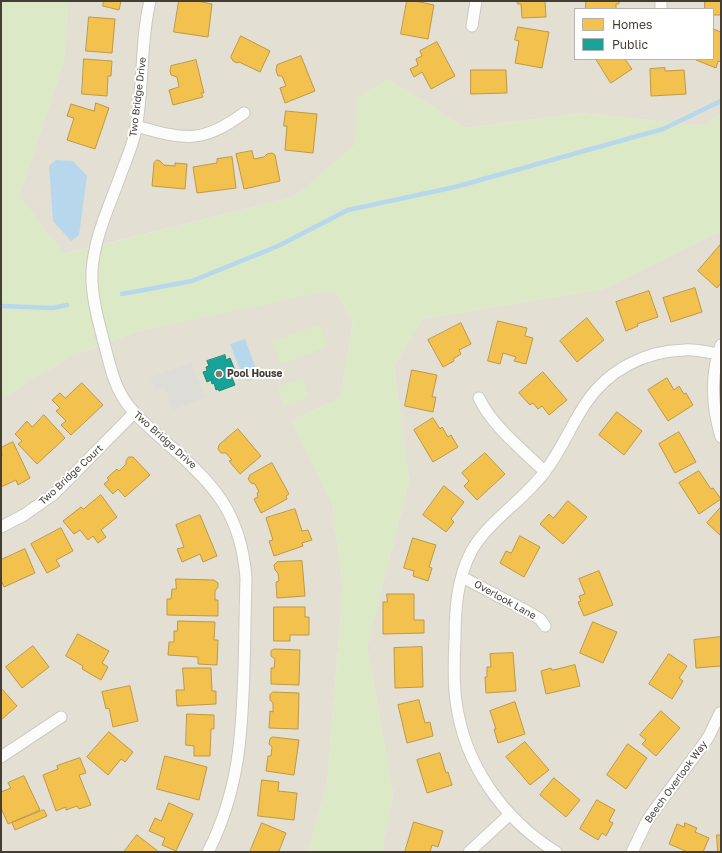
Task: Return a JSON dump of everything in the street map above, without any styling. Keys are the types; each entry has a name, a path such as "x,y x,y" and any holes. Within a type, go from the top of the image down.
{"street":[{"name":"Two Bridge Drive","path":"150,1 146,22 136,126 131,146 98,237 92,271 96,309 113,379 117,389 134,413 198,471 215,490 233,520 240,539 244,558 246,578 241,736 237,766 230,794 221,822 208,852"},
{"path":"472,26 476,1"},
{"path":"136,126 166,134 195,137 216,131 244,113"},
{"path":"556,852 532,836 509,815 488,787 468,747 459,718 456,702 454,672 456,607 462,577 472,550 492,524 526,493 545,472 594,392 614,372 639,360 662,352 719,349 714,377 714,402 715,415 721,437"},
{"path":"479,398 494,422 545,472"},
{"name":"Two Bridge Court","path":"1,527 24,515 54,494 134,413"},
{"name":"Overlook Lane","path":"462,577 523,609 540,620 545,626"},
{"name":"Beech Overlook Way","path":"632,852 646,823 703,745 720,713"},
{"path":"1,757 61,717"},
{"path":"469,852 509,815"}],"shaded area":[{"path":"68,1 721,1 721,113 704,126 581,113 465,128 388,79 358,98 355,145 294,197 64,254 19,196 64,60"},
{"path":"721,231 721,852 381,852 393,794 367,647 409,481 394,366 422,319 603,289"},
{"path":"333,289 353,321 340,398 292,421 332,504 343,588 327,784 308,852 1,852 1,398 71,356 138,331"},
{"path":"191,363 205,398 173,410 165,387 155,389 150,378"}],"green space":[{"path":"1,1 68,1 64,60 19,196 65,254 294,197 354,145 358,98 388,79 465,128 581,113 704,126 721,113 721,231 603,289 422,319 394,366 409,481 367,647 393,794 381,852 308,852 327,784 343,588 332,504 292,421 340,398 353,321 333,290 138,331 71,356 1,398"},
{"path":"320,324 328,346 281,364 272,342"},
{"path":"303,378 309,397 284,406 277,387"}],"water":[{"path":"56,160 73,161 87,176 79,235 71,241 53,221 49,166"},
{"path":"245,339 255,366 254,368 257,377 247,381 244,372 241,372 230,344"}],"building: Homes":[{"path":"104,1 121,1 119,10 103,6"},
{"path":"179,1 197,1 212,4 208,37 174,32"},
{"path":"407,1 434,5 428,39 401,34"},
{"path":"517,1 545,1 546,17 522,18 521,4 518,4"},
{"path":"586,1 619,1 619,4 616,4 616,8 586,8"},
{"path":"705,1 721,1 721,15 714,15 714,8 705,8"},
{"path":"89,17 115,19 112,53 86,51"},
{"path":"518,27 549,32 542,68 515,63 519,41 515,40"},
{"path":"714,29 721,32 721,62 718,61 716,68 696,60 714,60"},
{"path":"241,36 270,51 260,72 239,62 237,63 233,61 231,57"},
{"path":"437,42 455,76 431,89 422,72 414,77 410,69 418,65 416,59 422,56 420,51"},
{"path":"301,56 315,91 285,103 280,88 286,86 282,76 278,76 276,70 277,65"},
{"path":"84,59 112,61 111,76 108,76 107,96 82,94"},
{"path":"196,60 204,93 201,93 203,97 173,105 169,90 179,87 177,77 171,75 171,66"},
{"path":"597,60 626,60 632,69 611,83"},
{"path":"665,68 665,71 684,70 686,94 651,96 650,69"},
{"path":"471,70 506,70 507,93 471,94"},
{"path":"96,103 109,108 95,149 67,140 74,118 67,116 71,104 94,111"},
{"path":"286,111 317,114 313,153 285,150 287,126 284,126"},
{"path":"252,151 254,159 264,157 267,154 272,153 275,155 280,181 244,189 236,154"},
{"path":"232,157 236,188 197,193 193,167 217,163 217,159"},
{"path":"157,160 164,165 175,166 175,163 187,164 185,189 152,186 154,163"},
{"path":"721,244 721,283 717,288 698,271"},
{"path":"695,288 702,312 671,322 663,298"},
{"path":"649,291 658,317 637,324 638,326 626,331 616,302"},
{"path":"587,318 604,340 577,362 560,341"},
{"path":"498,321 527,328 525,336 533,338 526,364 514,361 516,357 503,353 500,364 488,361"},
{"path":"461,323 471,344 459,350 461,354 453,359 454,361 443,367 428,340"},
{"path":"412,370 437,375 432,397 436,397 433,412 405,406"},
{"path":"543,372 567,400 549,415 542,406 538,409 533,403 530,405 519,393"},
{"path":"667,378 674,390 679,386 684,394 686,393 693,405 668,421 648,390"},
{"path":"82,383 103,405 71,435 61,425 66,421 56,411 60,408 52,400 60,393 65,398"},
{"path":"617,412 642,431 624,455 599,435"},
{"path":"44,415 65,438 37,464 18,444 22,441 15,434 27,421 32,427"},
{"path":"433,418 440,429 442,427 448,437 451,435 458,447 433,462 414,430"},
{"path":"238,429 261,456 240,474 229,461 232,460 226,453 221,453 218,449 219,445"},
{"path":"679,432 696,462 675,473 659,444"},
{"path":"13,442 30,478 18,485 16,480 1,487 1,448"},
{"path":"485,453 505,474 477,500 464,486 469,481 462,473"},
{"path":"129,457 133,457 150,475 125,497 118,489 113,494 104,484 109,480 107,478 117,469 119,471 126,464"},
{"path":"272,463 289,494 286,496 287,499 261,513 254,499 258,497 257,493 259,492 255,484 251,483 248,479 250,475"},
{"path":"699,471 711,489 713,488 721,499 699,514 679,483"},
{"path":"444,486 464,502 451,519 454,522 446,532 423,515"},
{"path":"101,495 117,517 101,530 106,537 98,543 93,536 88,540 80,530 74,534 63,521 81,507 83,509"},
{"path":"568,501 587,517 563,544 540,524 549,514 553,518"},
{"path":"721,507 721,536 707,523"},
{"path":"295,509 302,531 308,530 312,540 302,543 303,546 274,556 269,541 273,540 266,518"},
{"path":"200,515 217,556 203,562 200,554 182,562 177,549 184,547 176,525"},
{"path":"61,528 73,551 56,560 60,566 47,573 31,544"},
{"path":"520,536 540,547 524,577 500,563 506,551 511,553"},
{"path":"413,538 436,545 429,567 432,568 428,581 413,576 414,571 404,568"},
{"path":"25,549 35,573 4,587 1,580 1,560"},
{"path":"302,561 305,596 277,598 276,582 279,581 278,573 275,570 274,565 277,562"},
{"path":"599,571 613,605 584,616 578,602 581,601 579,596 585,594 579,579"},
{"path":"176,579 214,580 218,583 218,587 215,591 215,600 218,600 218,616 167,615 167,599 171,599 172,589 176,589"},
{"path":"387,594 414,594 414,620 424,620 424,633 383,634 383,602 387,602"},
{"path":"274,607 305,607 305,617 309,617 309,635 290,635 290,641 274,641"},
{"path":"178,621 215,622 214,640 218,640 217,665 198,664 198,657 168,655 169,642 174,642 174,631 177,631"},
{"path":"593,622 617,632 603,663 580,653"},
{"path":"78,634 109,651 102,663 108,667 101,680 82,669 83,666 66,656"},
{"path":"721,637 721,666 696,668 694,640"},
{"path":"33,646 49,667 22,688 6,667"},
{"path":"422,647 423,687 395,688 394,648"},
{"path":"275,649 300,650 299,685 271,684 271,668 274,668 275,659 271,656 271,651"},
{"path":"513,653 516,691 486,693 485,677 487,677 487,667 491,667 490,654"},
{"path":"669,654 687,666 679,678 683,681 672,699 649,684"},
{"path":"575,665 580,686 546,694 541,671 551,668 552,670"},
{"path":"183,668 211,668 212,691 216,691 216,704 177,706 176,690 184,690"},
{"path":"130,686 138,721 113,727 109,708 106,709 102,692"},
{"path":"1,688 17,706 1,720"},
{"path":"273,692 299,693 298,729 269,728 270,711 273,712 273,703 270,700 270,695"},
{"path":"419,700 425,723 430,722 433,736 407,743 398,705"},
{"path":"515,702 525,734 498,743 494,729 496,729 490,711"},
{"path":"661,711 680,728 656,756 642,744 646,740 640,735"},
{"path":"187,714 214,715 214,729 211,729 210,756 194,756 194,746 186,745"},
{"path":"109,732 133,752 125,762 121,759 108,775 87,757"},
{"path":"273,737 299,740 294,775 266,771 268,756 271,756 272,747 269,744 270,739"},
{"path":"525,742 549,770 530,785 506,757"},
{"path":"628,744 647,758 626,789 607,775"},
{"path":"440,753 446,773 448,772 452,785 427,793 417,760"},
{"path":"165,756 207,767 199,800 157,789"},
{"path":"80,758 86,773 79,775 91,805 79,809 77,806 66,810 66,807 56,811 43,775 58,769 57,766"},
{"path":"24,776 40,810 8,824 1,808 1,792 11,788 8,783"},
{"path":"554,778 580,800 566,817 540,795"},
{"path":"262,780 279,782 278,791 297,793 294,820 258,816"},
{"path":"597,800 615,810 609,821 613,823 606,836 602,833 598,840 580,829"},
{"path":"169,803 193,814 176,851 162,845 165,838 149,831 155,818 161,821"},
{"path":"44,810 47,816 15,830 12,823"},
{"path":"414,822 443,831 438,847 432,845 430,852 405,852"},
{"path":"262,823 286,833 279,851 281,852 250,852"},
{"path":"685,823 697,828 695,832 709,838 703,852 688,852 669,844 677,824 684,827"},
{"path":"137,835 159,852 124,852"},
{"path":"717,835 721,835 721,852 718,852"}],"building: Public":[{"name":"Pool House","path":"225,355 226,360 230,358 236,373 231,375 235,385 219,391 218,389 216,390 214,383 212,384 211,380 207,382 203,372 207,371 206,367 209,366 207,361"}],"waterway":[{"path":"122,294 192,281 278,246 348,210 455,187 663,129 721,101"},
{"path":"1,306 53,308 67,305"}],"place":[{"name":"Pool House","path":"219,374"}]}
